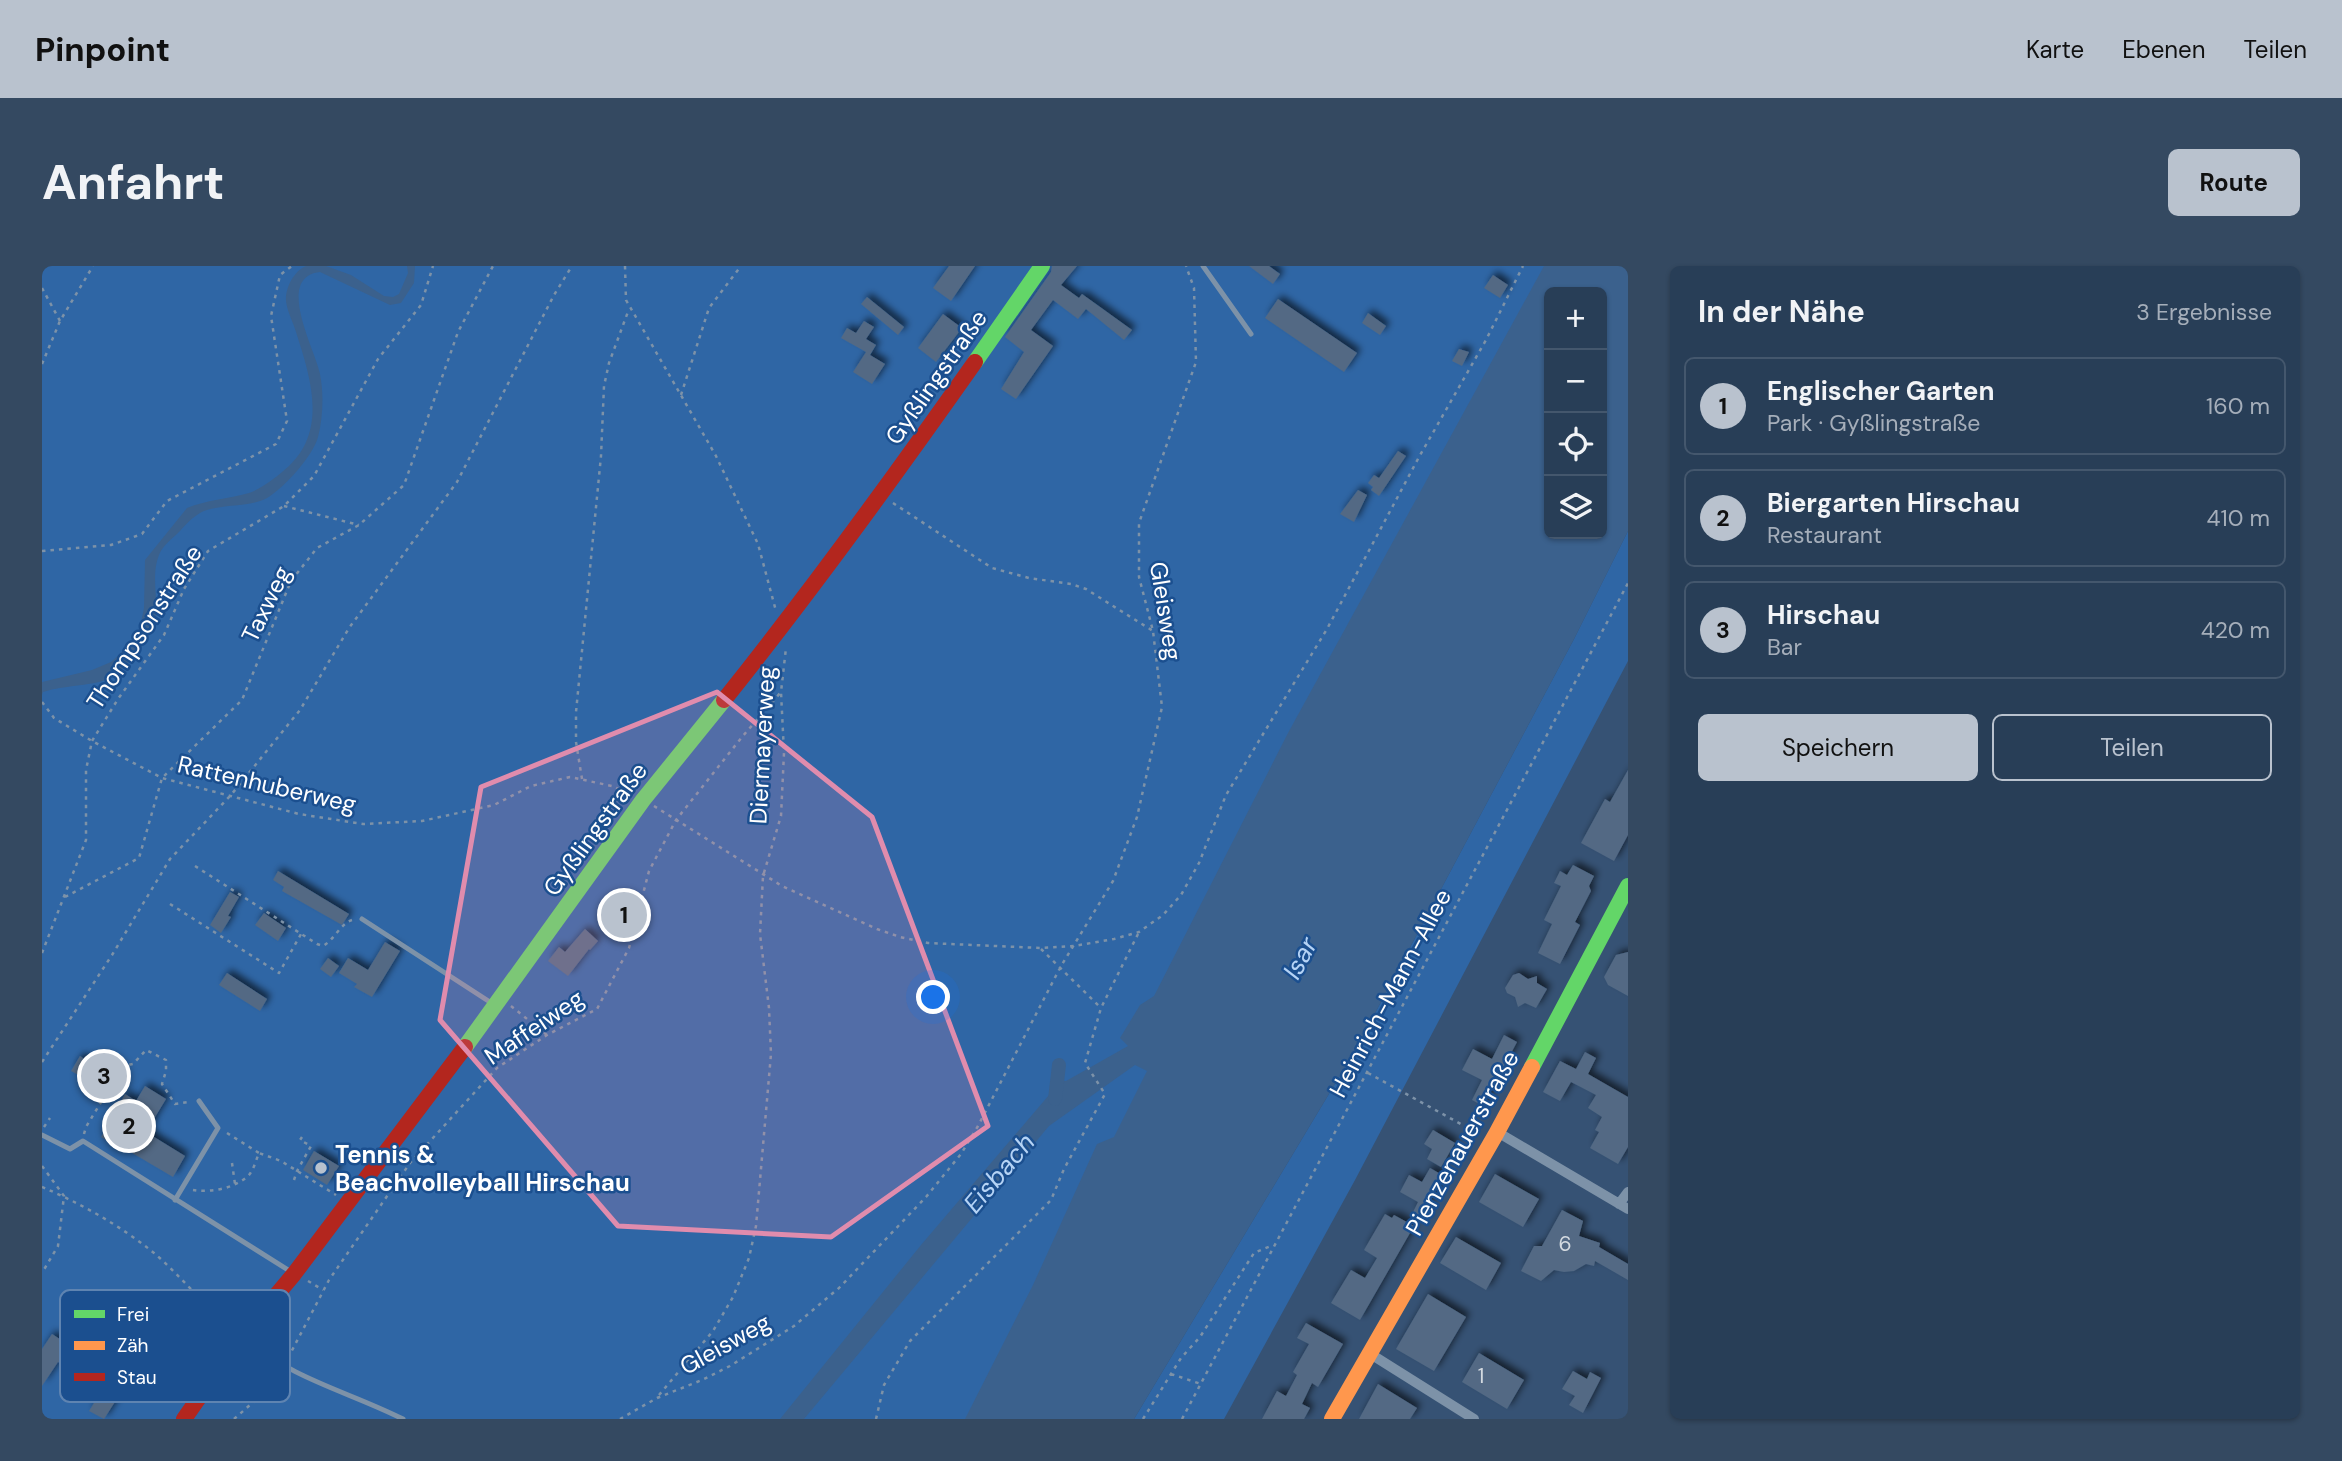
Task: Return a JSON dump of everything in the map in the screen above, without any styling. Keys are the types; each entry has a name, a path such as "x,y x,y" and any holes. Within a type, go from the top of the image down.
{"street":[{"name":"Gyßlingstraße","path":"281,1290 499,1002 643,800 781,629 881,496 1042,266"},
{"name":"Pienzenauerstraße","path":"1332,1419 1496,1134 1628,886"},
{"path":"1496,1134 1504,1136 1624,1206 1628,1192"},
{"path":"1368,1353 1474,1419"},
{"name":"Gyßlingstraße","path":"184,1419 196,1402"}],"lane":[{"path":"1203,266 1251,334"},
{"path":"362,919 499,1002"},
{"path":"175,1200 218,1128 199,1101"},
{"path":"42,1135 70,1149 83,1141 294,1274"},
{"path":"290,1370 305,1379 403,1419"}],"path":[{"path":"42,364 60,321 93,266"},
{"path":"42,551 111,545 142,534 167,501 276,444 287,421 271,316 279,275 292,266"},
{"name":"Thompsonstraße","path":"42,953 86,840 86,770 92,741 164,635 184,589 208,551 284,506 314,476 377,359 421,305 433,266"},
{"name":"Taxweg","path":"65,897 139,858 162,778 242,700 291,581 317,548 359,525 404,485 458,331 493,266"},
{"path":"42,1062 112,955 170,859 231,795 300,710 349,628 457,482 554,295 572,266"},
{"name":"Diermayerweg","path":"625,266 626,300 716,456 758,544 786,645 781,692 784,753 781,816 763,876 760,934 769,1009 771,1054 756,1226 749,1258 733,1297 713,1331 657,1398"},
{"path":"681,395 709,308 741,266"},
{"name":"Gleisweg","path":"620,1419 657,1398 702,1380 794,1326 839,1288 926,1197 961,1154 978,1126 1061,967 1113,881 1137,817 1162,706 1153,631 1139,577 1139,523 1196,362 1194,288 1186,266"},
{"path":"676,820 763,876 900,937 928,943 1041,948 1073,946 1139,932 1163,915 1181,895 1199,863 1226,795 1327,629 1419,457 1486,340 1523,266"},
{"path":"42,288 60,321"},
{"path":"582,779 576,742 576,712 601,456 604,386 609,363 630,308"},
{"path":"881,496 992,568 1086,589 1153,631"},
{"path":"284,506 359,525"},
{"name":"Heinrich-Mann-Allee","path":"1182,1419 1628,583"},
{"name":"Maffeiweg","path":"290,1354 323,1290 410,1163 497,1068 547,1035 597,1009 629,948 649,871 676,820 781,692"},
{"name":"Rattenhuberweg","path":"42,702 54,718 162,778 299,814 363,824 422,821 494,805 531,786 570,777 612,786 643,800 676,820"},
{"path":"195,866 323,946 331,942 345,922 352,920 360,924 362,919"},
{"path":"170,904 279,973 301,934"},
{"path":"876,1419 884,1385 910,1341 1051,1200 1105,1094 1084,1063 1101,1008 1139,932"},
{"path":"1041,948 1101,1008"},
{"path":"499,1002 547,1035"},
{"path":"83,1141 86,1127 123,1066 133,1064 146,1050 166,1060 162,1084 175,1104 199,1101"},
{"path":"1367,1072 1481,1135 1496,1134"},
{"path":"42,1130 50,1118"},
{"path":"218,1128 242,1140 259,1153 281,1161 348,1202"},
{"path":"294,1180 311,1146 300,1140 302,1137"},
{"path":"183,1188 201,1191 235,1184 252,1172 259,1153"},
{"path":"232,1163 235,1184"},
{"path":"42,1166 64,1196 58,1246 42,1273"},
{"path":"42,1187 64,1196 155,1253 191,1290"},
{"path":"1143,1419 1181,1358 1200,1338 1254,1253 1275,1244"},
{"path":"294,1274 323,1290"},
{"path":"1171,1374 1201,1384"},
{"name":"Maffeiweg","path":"234,1419 253,1402"}],"highlighted area":[{"path":"717,692 872,817 988,1126 831,1237 618,1226 440,1020 481,787"}],"shaded area":[{"path":"42,266 1556,266 1152,1073 971,1419 42,1419"},
{"path":"1628,531 1628,661 1355,1180 1224,1419 1134,1419 1357,1047 1574,639"}],"water":[{"path":"306,266 326,266 351,275 384,296 393,297 399,294 408,273 407,266 415,266 414,283 401,303 390,305 320,272 307,277 300,287 299,300 301,316 320,374 322,398 320,430 310,453 289,479 267,498 200,513 165,545 155,570 154,625 137,653 122,669 102,681 50,690 42,695 42,682 92,670 111,662 132,643 140,627 144,608 145,560 187,508 254,491 280,474 301,451 309,436 312,402 306,366 286,296 294,276"},
{"path":"1544,266 1628,266 1628,531 1574,639 1357,1047 1134,1419 965,1419 1033,1285 1097,1144 1114,1137 1147,1071 1135,1065 1049,1126 804,1419 780,1419 921,1245 1049,1095 1053,1080 1066,1081 1128,1046 1120,1038 1140,1005 1154,996 1288,733"}],"building":[{"path":"949,266 975,266 951,301 933,288"},
{"path":"1052,266 1077,266 1061,285 1079,298 1082,294 1132,330 1124,340 1086,309 1078,319 1053,300 1031,330 1053,346 1016,399 1001,389 1024,352 1005,337 1051,272"},
{"path":"1249,266 1269,266 1280,274 1273,284"},
{"path":"1493,275 1508,285 1500,298 1484,288"},
{"path":"867,297 904,327 898,335 861,304"},
{"path":"1278,299 1357,353 1344,372 1265,318"},
{"path":"1368,313 1386,326 1380,335 1362,323"},
{"path":"943,314 962,328 936,362 918,348"},
{"path":"864,321 874,327 866,339 876,345 870,355 885,364 872,384 853,372 866,352 841,338 847,328 856,333"},
{"path":"1459,349 1469,352 1462,366 1452,361"},
{"path":"1398,451 1406,456 1379,496 1371,490 1373,487 1368,483 1374,475 1379,478"},
{"path":"1358,490 1367,495 1354,522 1340,514"},
{"path":"1628,770 1628,835 1614,861 1581,843 1605,799 1610,802"},
{"path":"1573,865 1594,876 1589,886 1591,891 1575,922 1580,925 1560,964 1538,953 1552,924 1544,920 1561,886 1554,883 1560,871 1567,875"},
{"path":"278,871 349,914 342,925 282,891 284,887 273,880"},
{"path":"230,892 239,897 221,933 210,925"},
{"path":"264,913 286,928 278,941 255,925"},
{"path":"585,929 598,941 568,976 548,961 559,947 565,952"},
{"path":"385,942 400,951 372,997 354,987 357,984 339,973 348,958 368,970"},
{"path":"1628,952 1628,996 1608,985 1604,977 1616,955"},
{"path":"328,958 339,966 331,977 320,969"},
{"path":"227,973 267,999 260,1011 219,985"},
{"path":"1519,973 1528,979 1537,976 1537,983 1547,989 1536,1008 1525,1003 1518,1007 1515,997 1507,993 1505,988 1513,975"},
{"path":"1504,1035 1517,1042 1483,1106 1472,1100 1482,1080 1462,1070 1473,1049 1492,1059"},
{"path":"1585,1052 1596,1058 1588,1074 1628,1097 1628,1147 1618,1164 1590,1148 1599,1132 1595,1130 1602,1117 1588,1108 1596,1095 1571,1082 1560,1101 1543,1092 1560,1061 1576,1069"},
{"path":"80,1056 90,1063 82,1077 71,1071"},
{"path":"145,1086 166,1099 146,1132 185,1156 173,1177 101,1137 125,1094 136,1101"},
{"path":"1433,1130 1455,1143 1441,1167 1427,1159 1432,1149 1424,1144"},
{"name":"Tennis & Beachvolleyball Hirschau","path":"314,1151 339,1166 327,1185 303,1170"},
{"path":"1430,1168 1444,1176 1426,1207 1430,1209 1424,1219 1413,1212 1418,1202 1400,1192 1409,1175 1422,1182"},
{"path":"1495,1174 1539,1199 1523,1227 1479,1202"},
{"path":"1562,1210 1583,1221 1579,1236 1600,1243 1599,1247 1628,1264 1628,1280 1595,1261 1594,1266 1586,1264 1574,1271 1554,1270 1541,1281 1521,1271 1534,1246 1542,1246"},
{"path":"1385,1214 1392,1218 1394,1215 1414,1226 1360,1320 1331,1303 1351,1270 1365,1278 1377,1258 1364,1250"},
{"path":"1456,1237 1501,1263 1486,1290 1440,1263"},
{"path":"1428,1294 1466,1317 1434,1371 1396,1349"},
{"path":"1306,1323 1343,1344 1318,1387 1312,1383 1302,1404 1310,1408 1304,1419 1262,1419 1277,1391 1286,1396 1297,1375 1293,1372 1309,1344 1297,1338"},
{"path":"52,1334 60,1339 60,1363 58,1362 42,1386 42,1349"},
{"path":"1479,1353 1524,1380 1507,1409 1462,1382"},
{"path":"1573,1371 1587,1379 1590,1372 1601,1378 1583,1413 1569,1405 1575,1396 1562,1389"},
{"path":"1378,1384 1417,1408 1410,1419 1359,1419"},
{"path":"95,1402 115,1402 104,1419 89,1411"}],"waterway":[{"path":"1055,1099 1059,1065"}],"traffic: fast":[{"path":"975,362 1042,266"},
{"path":"465,1047 643,800 724,700"},
{"path":"1532,1067 1628,886"}],"traffic: slow":[{"path":"1332,1419 1532,1067"}],"traffic: jam":[{"path":"724,700 852,533 975,362"},
{"path":"281,1290 465,1047"},
{"path":"184,1419 196,1402"}],"place":[{"name":"Englischer Garten","path":"624,915"},
{"name":"Hirschau","path":"104,1076"},
{"name":"Biergarten Hirschau","path":"129,1126"},
{"name":"Tennis & Beachvolleyball Hirschau","path":"321,1168"}],"water label":[{"name":"Isar","path":"1300,958"},
{"name":"Eisbach","path":"999,1173"}]}
